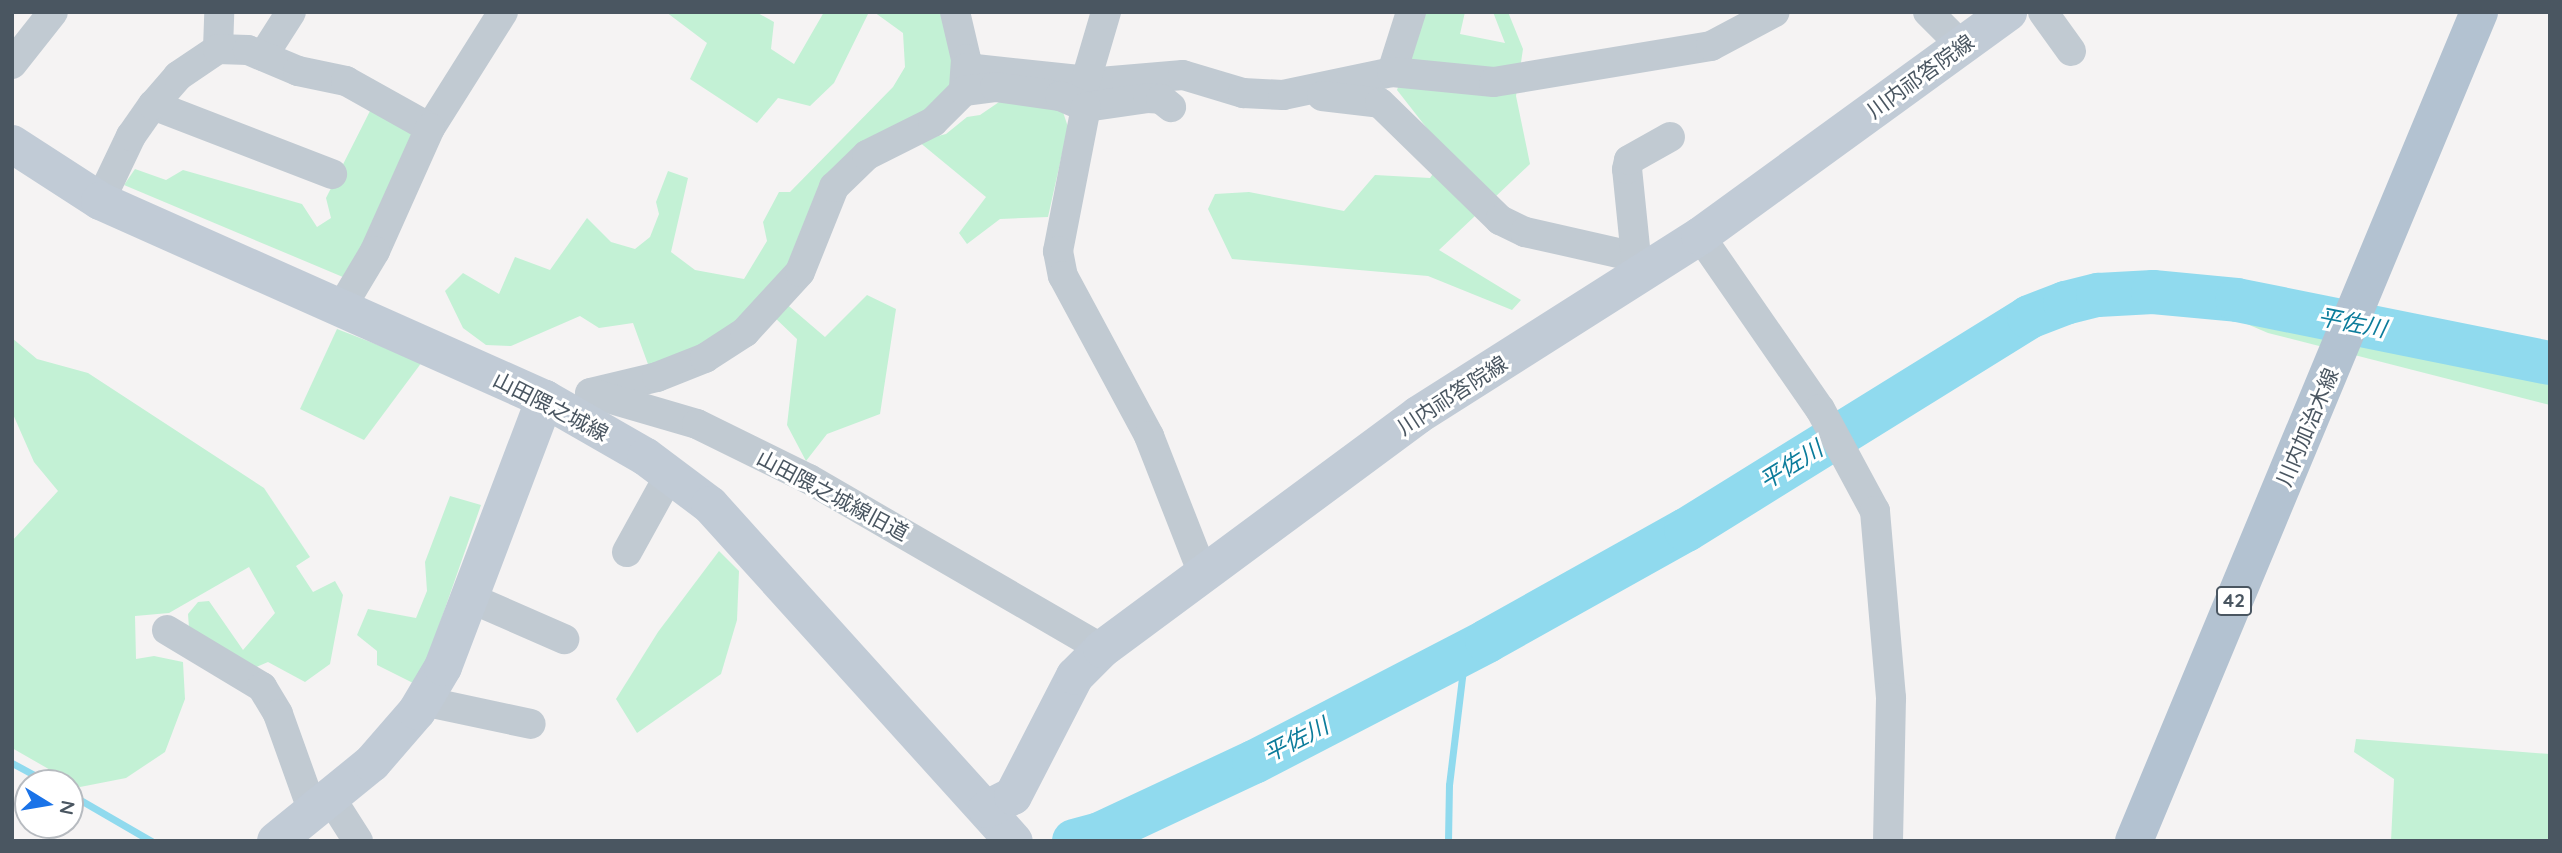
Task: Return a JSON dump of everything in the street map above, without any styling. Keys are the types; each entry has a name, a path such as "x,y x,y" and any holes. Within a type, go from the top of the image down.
{"main road":[{"name":"川内祁答院線","path":"1002,827 1013,796 1075,676 1102,649 1418,415 1642,263 1700,236 2008,12"},
{"name":"川内加治木線","path":"2134,841 2479,12"},
{"name":"山田隈之城線","path":"13,145 100,201 545,399 670,474 710,505 1002,827"},
{"path":"276,841 372,763 423,701 470,598 545,399"}],"street":[{"path":"12,64 53,12"},
{"path":"218,49 219,12"},
{"path":"263,56 291,12"},
{"path":"341,308 375,251 430,128 503,12"},
{"path":"590,393 657,377 705,358 745,332 800,272 834,187 867,155 933,122 965,80 955,12"},
{"path":"1106,12 1086,93 1058,251 1063,276 1149,436 1203,574"},
{"path":"1392,72 1411,12"},
{"path":"1283,95 1392,72 1494,82 1711,46 1775,12"},
{"path":"1928,12 1961,45"},
{"path":"2043,12 2071,51"},
{"path":"100,201 131,136 153,105 178,76 218,49 248,50 299,71 346,81 430,128"},
{"path":"965,80 1060,96 1183,75 1243,93 1380,103 1500,220 1525,232 1642,263 1629,160 1670,137"},
{"path":"1086,93 1161,99 1171,107"},
{"path":"153,105 332,174"},
{"path":"1700,236 1820,409 1875,511 1891,698 1888,841"},
{"name":"山田隈之城線旧道","path":"545,399 590,393 697,424 809,479 1102,649"},
{"path":"627,552 670,474"},
{"path":"470,598 565,639"},
{"path":"167,630 262,687 278,714 321,805 358,841"},
{"path":"423,701 531,724"}],"green space":[{"path":"666,12 756,12 774,22 771,49 794,64 824,12 869,12 834,83 810,106 778,98 757,123 690,79 707,43"},
{"path":"874,12 949,12 958,89 863,151 797,257 729,336 649,367 633,323 599,328 580,316 511,346 486,345 463,328 445,291 463,273 499,294 515,257 550,270 587,218 611,242 635,249 650,237 659,214 656,202 668,171 688,178 671,252 695,270 744,279 767,241 763,222 779,192 790,192 893,87 905,67 903,33"},
{"path":"1424,12 1465,12 1460,34 1505,43 1493,12 1508,12 1523,49 1516,96 1530,164 1439,250 1521,300 1512,310 1428,276 1232,259 1208,209 1215,194 1249,192 1344,211 1375,175 1430,178 1447,154 1397,90"},
{"path":"1002,100 1040,102 1063,112 1068,127 1048,217 1000,219 967,244 959,233 986,197 918,141 946,134 967,117 980,115"},
{"path":"372,107 422,131 350,280 124,185 135,169 166,180 183,170 302,204 317,227 331,218 326,198"},
{"path":"867,295 896,309 880,414 827,434 806,461 787,425 797,339 771,314 783,301 825,337"},
{"path":"2240,321 2550,374 2550,405 2268,333"},
{"path":"337,329 422,362 364,440 300,409"},
{"path":"12,338 37,359 88,373 264,488 310,557 296,566 313,592 335,581 343,595 330,664 305,682 268,662 249,670 189,628 188,614 198,602 209,601 243,650 275,613 249,567 169,613 135,616 136,659 154,656 183,662 185,699 165,752 126,778 84,786 84,769 49,769 12,748 12,541 58,491 34,462 12,412"},
{"path":"450,496 481,505 425,666 413,683 377,665 377,651 357,635 368,609 416,618 427,591 425,562"},
{"path":"719,551 739,571 737,620 721,674 637,733 616,699 658,632"},
{"path":"2356,739 2550,754 2550,841 2391,841 2394,779 2354,752"}],"waterway":[{"name":"平佐川","path":"1074,841 1100,834 1254,762 1487,641 1686,530 2029,317 2065,303 2098,295 2153,292 2237,300 2550,363"},
{"path":"1448,841 1449,785 1465,653"},
{"path":"12,763 23,769"},
{"path":"84,802 151,841"}]}
